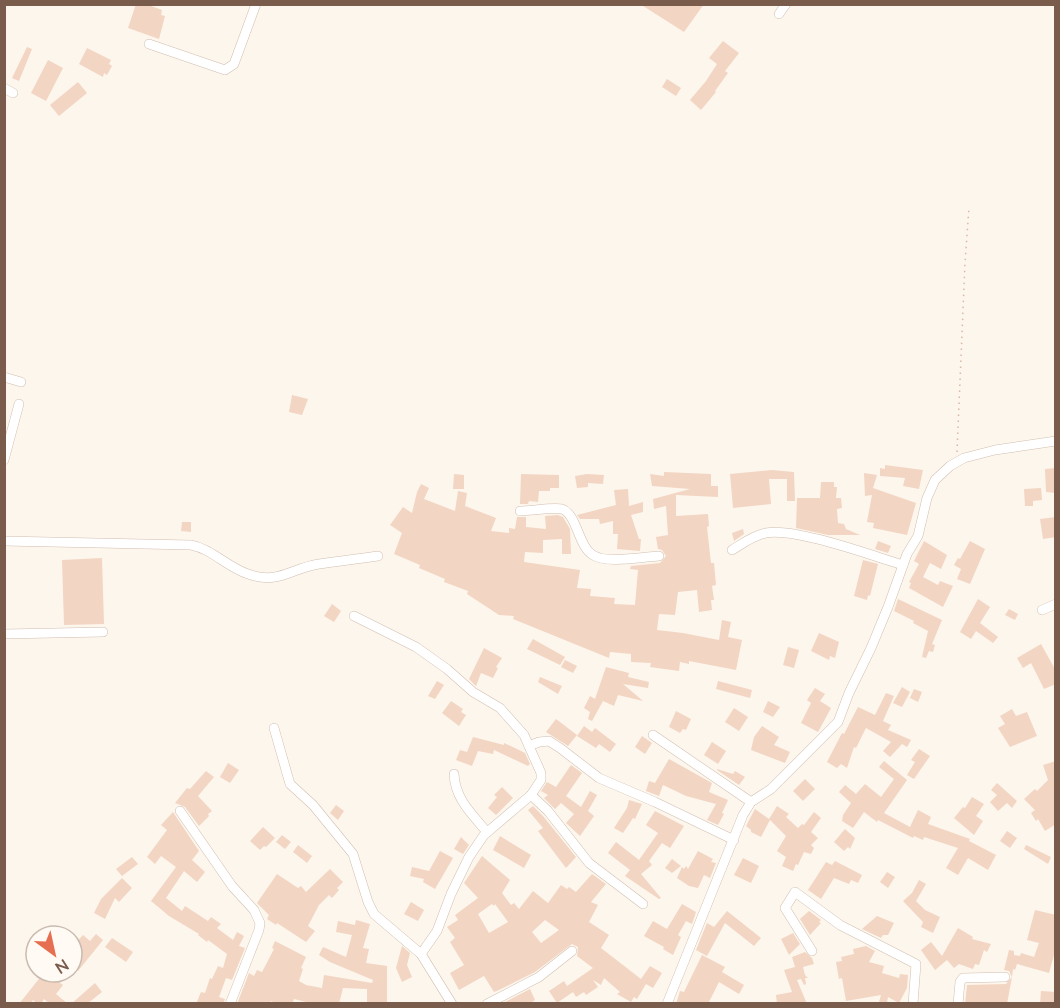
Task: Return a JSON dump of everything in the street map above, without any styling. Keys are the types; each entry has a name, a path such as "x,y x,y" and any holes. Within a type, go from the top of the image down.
{"street":[{"path":"149,44 225,70 234,64 256,4"},
{"path":"779,14 786,4"},
{"path":"4,377 21,382"},
{"path":"4,460 19,404"},
{"path":"667,1004 739,823 751,802 771,789 838,722 849,693 872,648 903,565 918,536 927,498 935,480 950,466 964,458 995,450 1056,441"},
{"path":"520,511 560,508 569,513 588,551 594,556 608,559 659,556"},
{"path":"732,550 765,533 782,532 903,565"},
{"path":"4,541 191,545 209,551 216,558 248,574 264,578 285,576 318,564 378,555"},
{"path":"1042,610 1056,604"},
{"path":"354,616 416,647 447,669 473,692 500,708 524,735 541,773 541,780 531,795 487,832 469,857 451,894 437,931 421,954"},
{"path":"4,634 103,632"},
{"path":"274,728 290,784 313,805 353,854 374,914 421,954 452,1004"},
{"path":"653,735 751,802"},
{"path":"529,746 549,741 599,778 655,801 734,840"},
{"path":"454,774 454,787 464,806 487,832"},
{"path":"531,795 548,811 589,863 643,904"},
{"path":"180,811 232,886 254,910 260,923 230,1004"},
{"path":"812,951 785,908 795,892 840,926 916,964 913,1004"},
{"path":"487,1004 539,977 572,951"},
{"path":"958,1004 960,982 963,978 1005,977"}],"path":[{"path":"957,462 969,207"}],"building":[{"path":"136,4 146,4 162,10 161,15 165,16 159,39 128,28"},
{"path":"640,4 704,4 684,32"},
{"path":"723,41 739,53 725,71 728,73 716,92 701,110 690,100 717,64 709,58"},
{"path":"27,47 32,49 19,81 12,78"},
{"path":"87,48 111,60 109,64 112,66 107,75 104,73 103,77 79,64"},
{"path":"48,60 63,68 46,101 31,93"},
{"path":"667,79 681,88 676,96 662,87"},
{"path":"78,82 87,93 59,116 50,105"},
{"path":"292,395 308,399 302,415 289,412"},
{"path":"885,465 923,470 919,489 903,486 905,478 880,476 880,468 885,469"},
{"path":"1056,468 1056,493 1046,492 1045,469"},
{"path":"772,470 794,472 795,501 787,501 787,479 769,479 771,504 733,508 730,474"},
{"path":"664,472 711,474 711,486 718,486 718,497 676,495 676,516 708,514 711,563 714,563 716,585 712,586 714,600 711,600 712,610 699,612 697,590 678,592 675,615 659,614 657,630 719,640 722,620 731,622 728,637 742,640 736,670 689,661 689,664 680,662 679,671 650,667 651,663 631,662 631,654 610,652 609,658 513,619 514,616 499,615 467,594 468,591 444,582 445,579 419,568 420,565 394,554 402,533 390,525 403,507 412,513 421,484 429,488 424,499 455,511 458,491 467,493 465,506 496,518 491,531 509,533 509,528 515,529 517,517 526,517 526,527 546,529 545,516 563,517 570,529 571,554 562,554 562,539 543,540 543,553 525,552 524,562 580,570 577,588 591,589 590,596 615,598 614,604 635,605 638,570 630,569 631,566 660,563 666,556 662,550 658,549 656,537 668,535 666,506 654,509 653,499 690,489 652,486 650,474 664,476"},
{"path":"864,473 877,475 873,488 916,503 907,535 873,528 874,523 867,522 872,495 865,496"},
{"path":"454,474 464,475 464,489 453,489"},
{"path":"521,474 559,475 559,488 539,491 538,502 529,501 528,504 520,504"},
{"path":"604,475 603,484 588,483 588,487 577,488 575,476"},
{"path":"821,482 834,482 834,487 837,487 836,498 841,498 842,508 837,509 838,523 844,524 846,529 860,535 828,535 796,528 797,498 820,498"},
{"path":"1041,488 1042,500 1033,501 1033,506 1025,506 1024,489"},
{"path":"628,489 629,506 643,502 643,512 631,515 639,539 641,539 640,551 617,549 618,534 613,534 613,521 600,524 599,519 580,519 577,515 616,505 614,490"},
{"path":"1056,517 1056,537 1043,539 1040,519"},
{"path":"182,522 191,522 191,532 181,531"},
{"path":"743,529 744,534 734,541 732,533"},
{"path":"878,541 891,546 888,553 875,549"},
{"path":"924,541 947,555 941,569 930,563 923,577 938,585 940,581 953,586 943,607 909,588 911,583 909,582 919,564 914,561"},
{"path":"970,541 985,549 970,584 957,579 961,569 954,565"},
{"path":"102,558 104,624 64,625 62,560"},
{"path":"863,560 878,564 867,600 854,596"},
{"path":"898,599 942,620 932,644 935,645 933,652 929,651 926,658 922,657 928,631 894,611"},
{"path":"978,599 990,607 980,623 998,637 993,643 976,631 971,639 960,632"},
{"path":"332,604 341,611 334,622 324,616"},
{"path":"1009,609 1018,614 1015,620 1005,615"},
{"path":"819,633 839,642 835,658 830,656 829,660 811,651"},
{"path":"533,639 565,657 560,665 527,649"},
{"path":"1041,644 1056,671 1056,684 1044,689 1031,663 1023,668 1017,658"},
{"path":"788,647 799,650 794,668 783,665"},
{"path":"484,648 502,658 493,678 481,673 476,686 469,679"},
{"path":"565,660 577,666 573,673 561,667"},
{"path":"606,667 629,673 628,677 649,682 648,688 623,684 643,701 618,695 614,706 603,701 592,721 588,719 590,712 584,708 590,696 595,699"},
{"path":"540,677 562,686 558,694 538,682"},
{"path":"437,681 444,685 435,699 428,696"},
{"path":"718,681 752,690 750,698 716,689"},
{"path":"902,687 910,692 902,707 893,703"},
{"path":"815,688 825,694 820,701 831,708 818,732 801,723 811,703 807,700"},
{"path":"914,689 922,692 918,702 910,698"},
{"path":"886,693 894,696 883,721 891,725 888,730 911,740 907,747 902,744 890,757 883,751 891,742 866,728 856,748 854,747 847,768 841,764 837,768 827,762 858,707 875,715"},
{"path":"451,701 463,709 461,712 466,715 459,726 442,713"},
{"path":"768,701 780,707 773,717 763,712"},
{"path":"734,708 748,717 739,731 725,722"},
{"path":"1012,709 1016,716 1027,712 1037,736 1010,747 998,728 1005,724 1000,716"},
{"path":"676,711 691,719 686,730 683,729 680,733 669,727"},
{"path":"556,719 577,735 568,746 546,732"},
{"path":"584,726 592,732 595,728 616,744 610,752 599,744 596,748 577,736"},
{"path":"762,726 779,737 774,745 790,752 785,763 751,750 754,737"},
{"path":"642,736 652,743 645,754 635,747"},
{"path":"473,737 504,745 504,743 517,749 525,753 530,764 528,766 494,750 493,754 478,751 472,766 456,760 460,750 467,752"},
{"path":"712,742 726,751 718,764 704,755"},
{"path":"919,749 930,756 914,779 907,775 915,762 911,760"},
{"path":"669,759 712,783 709,792 728,800 718,825 707,820 716,804 686,796 663,785 659,796 646,791 649,781 655,783"},
{"path":"884,761 907,780 884,813 910,827 918,810 931,817 928,824 970,839 969,841 996,855 988,870 968,858 958,875 946,868 958,848 924,837 923,840 914,836 913,838 878,820 877,822 864,812 853,828 842,821 851,803 839,792 845,785 856,794 865,784 881,797 894,779 879,767"},
{"path":"1056,761 1056,824 1045,831 1038,819 1036,821 1031,813 1035,810 1024,799 1048,780 1043,765"},
{"path":"228,763 239,770 230,783 220,777"},
{"path":"571,765 582,773 566,796 581,807 590,791 597,795 588,811 594,816 580,836 566,823 574,814 561,803 555,809 544,798 548,795 541,791 547,782 556,787"},
{"path":"717,769 733,774 735,771 745,777 739,785"},
{"path":"206,771 214,777 198,796 212,811 199,826 185,807 175,803 187,788 190,789"},
{"path":"805,779 815,789 803,801 793,791"},
{"path":"997,783 1017,801 1012,808 1007,803 998,811 990,802 997,795 991,790"},
{"path":"502,787 513,798 496,815 488,808 497,797 494,795"},
{"path":"972,797 984,804 976,816 983,821 974,835 954,818 963,807 965,808"},
{"path":"629,800 642,804 635,819 633,818 623,833 614,828 627,808"},
{"path":"336,805 344,811 338,820 330,813"},
{"path":"533,806 576,857 566,868 538,831 543,828 528,810"},
{"path":"777,806 789,814 786,817 798,828 804,825 814,812 821,818 811,832 818,838 811,845 814,848 811,854 804,852 793,871 782,866 786,857 777,851 786,836 770,820 761,837 751,832 746,826 755,809 769,819"},
{"path":"655,811 684,826 670,848 662,843 649,861 652,865 641,874 661,898 659,899 625,876 630,870 608,853 616,842 639,860 658,833 646,825"},
{"path":"173,812 199,851 192,860 205,872 197,882 184,871 166,898 182,911 185,906 208,921 211,917 221,924 217,928 233,940 237,932 244,936 239,946 245,948 232,980 226,978 219,997 225,999 223,1004 196,1004 201,992 205,993 210,978 212,979 218,966 223,968 227,954 169,916 151,901 176,867 161,856 155,864 147,857 167,830 161,825"},
{"path":"263,827 275,838 260,850 250,841"},
{"path":"845,829 855,838 850,849 848,847 844,851 834,842"},
{"path":"1007,831 1017,838 1010,848 1000,841"},
{"path":"282,835 291,842 285,849 276,842"},
{"path":"500,836 531,855 524,868 493,850"},
{"path":"461,837 469,845 463,854 454,849"},
{"path":"298,845 312,856 307,863 293,852"},
{"path":"1026,845 1051,857 1048,864 1024,849"},
{"path":"440,851 453,858 435,889 423,882 424,879 410,876 412,867 429,871"},
{"path":"698,851 713,859 711,862 716,863 710,878 704,875 698,888 689,886 677,878 682,867 684,869 686,866 688,869"},
{"path":"482,856 510,880 502,893 511,905 514,903 519,909 533,891 548,903 561,885 576,892 592,874 606,884 591,902 598,905 589,922 609,935 601,948 641,979 650,966 662,973 653,988 646,984 637,999 634,997 631,1002 617,994 620,992 604,978 601,985 593,980 598,987 586,995 584,992 576,997 573,992 557,1003 549,991 564,981 567,986 593,968 577,956 578,947 572,944 535,972 499,990 494,992 484,976 459,990 450,973 464,965 450,942 455,938 447,927 458,920 455,915 478,898 464,883","holes":["492,904 494,906 495,904 508,922 489,933 478,914","545,920 559,930 541,943 532,932"]},
{"path":"132,857 138,864 122,876 116,869"},
{"path":"743,858 759,866 751,883 734,875"},
{"path":"672,859 681,866 672,873 665,868"},
{"path":"835,861 862,875 858,883 851,880 849,884 834,878 821,899 808,890 826,862 832,865"},
{"path":"330,869 343,882 332,898 329,895 319,905 308,926 315,931 306,942 267,919 269,915 257,903 277,874 298,888 301,886 306,892"},
{"path":"887,872 895,877 888,888 880,882"},
{"path":"122,878 132,888 119,902 115,898 105,919 94,913 101,899"},
{"path":"919,880 926,884 916,901 925,910 940,917 933,933 921,927 923,922 903,901 912,893"},
{"path":"411,902 424,910 418,921 404,914"},
{"path":"682,904 696,912 692,924 686,921 678,935 681,937 673,955 644,936 653,921 667,929"},
{"path":"1035,910 1056,915 1056,955 1054,955 1049,973 1017,964 1015,970 1013,969 1012,977 1009,971 1004,970 1009,950 1014,951 1014,955 1020,956 1021,953 1034,957 1039,943 1027,940"},
{"path":"727,911 761,938 754,946 725,923 707,956 696,950 707,923 714,927"},
{"path":"809,911 821,920 810,935 800,919"},
{"path":"877,916 894,923 888,935 883,935 881,938 862,929"},
{"path":"356,920 370,924 363,948 369,949 366,963 387,966 387,1004 367,1004 367,989 343,988 339,1004 314,1004 294,999 292,1004 277,1004 271,1001 269,1004 237,1004 249,973 254,976 257,970 262,972 274,949 272,948 275,941 306,957 299,981 306,985 322,988 324,975 372,983 373,980 319,955 323,947 346,957 352,935 336,932 338,921 355,925"},
{"path":"958,928 973,937 972,939 991,944 987,952 984,950 979,965 975,964 973,969 959,964 954,968 947,960 935,970 921,950 931,942 942,956"},
{"path":"793,933 800,944 789,955 781,939"},
{"path":"96,934 103,940 84,964 84,936 90,941"},
{"path":"112,938 133,952 126,962 105,947"},
{"path":"402,946 410,953 407,965 412,977 402,982 396,968"},
{"path":"866,946 875,951 869,962 884,966 882,973 899,978 900,974 908,975 907,988 899,1003 888,997 887,1003 879,1002 881,995 846,1001 842,978 839,979 836,962 842,961 841,957 854,954 853,949"},
{"path":"805,952 812,958 814,964 803,967 808,978 805,978 806,984 804,985 801,979 797,980 807,1004 777,1004 776,995 792,992 784,970 795,967 792,957"},
{"path":"702,955 725,967 722,972 744,985 739,994 719,982 708,1004 676,1004 680,991 684,992"},
{"path":"1012,977 1007,1004 965,1004 967,985 1006,984"},
{"path":"95,983 102,992 87,1004 71,1004"},
{"path":"35,984 62,984 56,994 68,1004 50,1004 44,999 41,1004 33,1000 30,1004 19,1004"},
{"path":"530,989 535,1000 529,1004 506,1004 505,1002"},
{"path":"1041,991 1056,992 1056,1004 1040,1004"}]}
